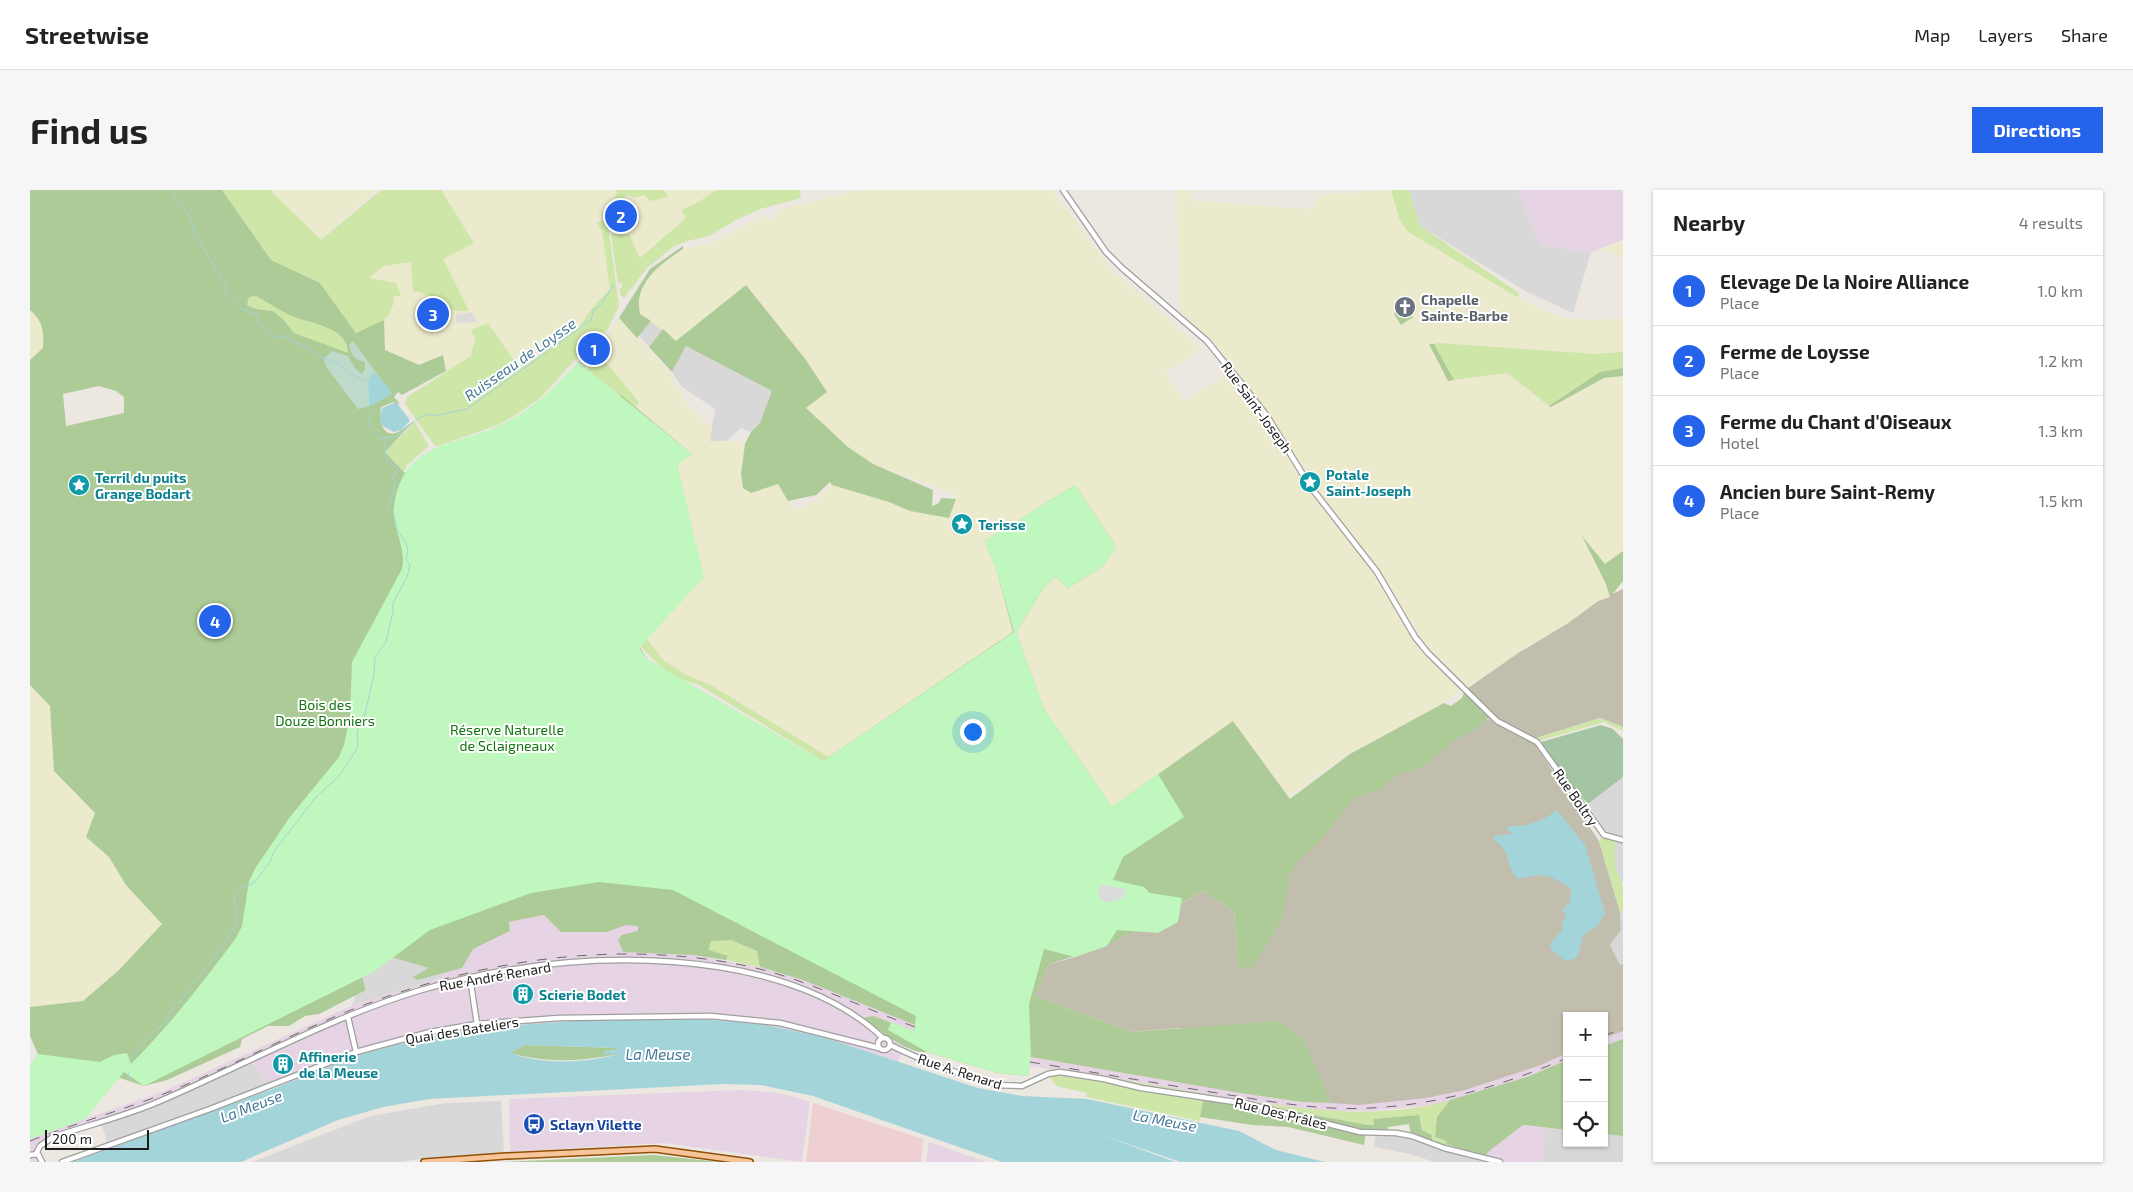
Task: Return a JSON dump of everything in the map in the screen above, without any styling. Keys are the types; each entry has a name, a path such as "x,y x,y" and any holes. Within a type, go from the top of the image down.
{"main road":[{"path":"424,1162 506,1156 655,1150 750,1162"}],"street":[{"name":"Rue Saint-Joseph","path":"1063,190 1106,252 1207,341 1245,388 1267,416 1310,486 1377,572 1415,637 1428,653 1497,721 1538,742"},
{"name":"Rue Boltry","path":"1538,742 1604,835 1623,840"},
{"name":"Rue André Renard","path":"36,1154 40,1146 53,1138 150,1105 348,1017 417,992 470,978 527,968 622,960 691,963 759,975 813,992 830,1001 883,1038"},
{"path":"470,978 477,1024"},
{"name":"Quai des Bateliers","path":"62,1162 210,1109 356,1052 422,1034 477,1024 559,1018 711,1016 780,1023 879,1048"},
{"path":"348,1017 356,1052"},
{"path":"883,1038 887,1039 890,1045 887,1050 879,1048 878,1042 883,1038"},
{"name":"Rue A. Renard","path":"890,1045 934,1065 995,1085 1022,1086 1048,1074 1060,1072"},
{"name":"Rue Des Prâles","path":"1060,1072 1104,1078 1141,1088 1221,1098 1360,1132 1404,1135 1444,1148 1500,1162"},
{"path":"30,1155 36,1154 41,1157 42,1162"}],"shaded area":[{"path":"1409,190 1518,190 1540,245 1591,252 1573,313 1525,291 1420,226"},
{"path":"1518,190 1623,190 1623,240 1591,252 1540,245"},
{"path":"472,312 477,322 458,323 456,320 456,315"},
{"path":"651,321 663,329 649,347 639,335"},
{"path":"603,338 601,348 586,365 583,374 564,377"},
{"path":"686,346 773,391 760,423 751,432 741,428 727,441 709,441 715,409 682,387 672,372"},
{"path":"1623,589 1623,727 1600,718 1536,738 1504,726 1465,690 1518,653 1568,623 1598,601"},
{"path":"1489,719 1534,743 1599,841 1620,912 1621,930 1610,945 1620,965 1623,964 1623,1031 1608,1037 1608,1012 1563,1012 1563,1055 1541,1065 1465,1090 1426,1098 1359,1105 1331,1103 1323,1086 1180,1028 1132,1032 1035,996 1049,964 1075,957 1154,920 1203,891 1234,912 1238,966 1294,862 1354,795"},
{"path":"1623,777 1623,881 1621,882 1615,866 1615,838 1604,830 1588,804"},
{"path":"1102,885 1126,889 1123,898 1108,903 1099,898 1099,887"},
{"path":"1623,910 1623,964 1620,965 1610,945 1621,930 1620,912"},
{"path":"632,912 693,955 760,967 803,979 915,1025 914,1031 873,1016 864,1019 905,1045 898,1062 823,1037 766,1025 711,1020 601,1019 490,1027 422,1038 359,1055 270,1090 251,1059 153,1102 47,1138 39,1145 44,1162 30,1162 30,1138 162,1092 351,1006 443,977 437,957 473,949 510,931 509,922 557,913"},
{"path":"1610,945 1620,965 1623,964 1623,1039 1608,1045 1608,1012 1563,1012 1563,1062 1527,1077 1434,1105 1370,1111 1327,1111 1277,1106 1029,1066 1031,1057 1240,1093 1302,1102 1330,1103"},
{"path":"388,956 437,957 443,977 351,1006 357,993 366,989 362,976"},
{"path":"252,1059 270,1090 110,1150 100,1120 153,1102"},
{"path":"742,1090 779,1093 810,1102 802,1162 664,1143 510,1152 509,1099"},
{"path":"501,1101 504,1153 425,1158 402,1162 252,1162 370,1116 446,1103"},
{"path":"813,1103 923,1139 921,1162 806,1162"},
{"path":"1523,1125 1545,1128 1543,1162 1507,1162 1485,1156 1488,1151"},
{"path":"1545,1128 1563,1130 1563,1147 1608,1147 1608,1134 1623,1136 1623,1162 1543,1162"},
{"path":"1376,1134 1401,1136 1449,1152 1483,1160 1507,1162 1434,1162 1410,1154 1374,1147"},
{"path":"929,1142 969,1156 987,1162 926,1162"}],"green space":[{"name":"Bois des Douze Bonniers","path":"30,190 222,190 271,260 320,283 356,333 384,320 385,350 419,365 443,355 446,371 402,395 398,392 394,397 400,404 393,402 381,407 381,423 389,433 400,431 414,421 385,452 407,475 621,395 692,454 677,464 703,577 637,643 647,659 705,701 823,761 1013,632 997,572 985,541 1075,485 1116,547 1103,566 1068,588 1055,576 1043,589 1016,632 1044,709 1112,807 1233,721 1290,799 1350,754 1444,703 1451,706 1462,698 1465,690 1491,716 1478,728 1454,740 1425,765 1416,770 1400,773 1381,789 1353,799 1322,839 1298,861 1288,878 1286,902 1281,921 1253,968 1238,967 1234,912 1203,891 1107,946 1049,964 1035,996 1132,1032 1280,1021 1304,1040 1331,1103 1302,1102 1240,1093 1031,1057 1028,1076 998,1073 927,1052 912,1050 863,1018 873,1016 914,1031 915,1025 803,980 760,967 757,951 731,940 711,941 709,950 728,956 726,960 693,955 623,952 618,940 622,935 638,931 638,926 626,925 607,932 561,932 544,915 509,922 510,931 473,949 462,968 417,980 413,977 429,968 388,956 362,976 366,990 319,1014 305,1016 289,1026 268,1026 242,1039 240,1047 167,1080 144,1086 120,1078 105,1077 67,1125 30,1138 30,1066 38,1054 30,1036 30,1007 83,1001 119,970 162,924 126,885 109,857 86,837 95,813 54,771 50,706 30,685 30,360 43,348 43,331 38,318 30,310","holes":["256,296 292,316 329,328 342,338 348,353 294,333 284,320 273,311 256,309 247,305 249,297","99,386 116,391 124,397 124,413 66,426 63,394"]},
{"path":"222,190 270,190 321,240 381,190 441,190 474,243 443,259 469,311 452,310 429,296 413,291 411,262 384,266 369,278 396,283 401,296 394,296 391,311 387,317 377,324 356,333 320,283 271,260"},
{"path":"270,190 376,190 321,240"},
{"path":"441,190 617,190 615,201 629,195 634,198 644,195 668,196 664,190 716,190 700,201 681,210 686,218 640,258 629,234 611,234 605,205 607,219 597,223 602,231 610,289 593,307 579,327 539,353 520,369 474,334 474,349 471,356 447,373 443,355 419,365 385,350 384,320 393,309 394,296 400,296 368,278 384,266 411,262 427,293 439,303 443,259 474,242"},
{"path":"617,190 664,190 668,197 650,201 644,195 634,198 629,195 614,202"},
{"path":"716,190 799,190 801,198 760,209 736,220 709,236 687,241 673,247 648,267 624,298 621,296 619,289 622,288 622,283 618,283 611,234 629,234 640,258 686,218 681,210 700,201"},
{"path":"859,190 1052,190 1111,269 1201,348 1165,374 1185,401 1230,372 1267,421 1305,482 1373,571 1411,636 1458,687 1458,692 1444,703 1346,755 1289,796 1233,721 1113,807 1044,709 1017,631 1043,589 1055,576 1103,566 985,541 997,572 1014,632 829,757 709,684 686,676 663,660 644,635 677,464 692,453 636,407 639,402 598,353 619,318 662,364 691,409 712,428 710,441 740,442 745,444 741,475 778,484 795,511 818,499 831,484 889,502 910,511 949,518 955,508 957,495 873,464 848,447 805,408 827,392 806,360 747,285 676,341 640,314 637,301 643,285 663,262 683,249 720,240 743,226 766,216 772,220 781,209"},
{"path":"1177,190 1188,190 1194,201 1312,209 1321,195 1391,190 1399,218 1517,297 1562,318 1596,320 1623,318 1623,352 1595,354 1429,345 1448,381 1507,373 1551,407 1604,378 1623,376 1623,551 1605,564 1584,540 1606,584 1610,597 1598,601 1568,623 1518,653 1465,690 1461,681 1427,647 1368,556 1317,489 1316,479 1304,470 1242,377 1214,343 1180,312"},
{"path":"1391,190 1409,190 1420,226 1519,293 1517,297 1407,231 1399,218"},
{"path":"607,219 619,306 608,329 572,363 540,398 514,416 498,425 438,446 434,445 405,404 407,397 471,356 475,339 471,330 488,323 520,369 579,327 593,307 610,289 602,231 597,223"},
{"path":"1623,240 1623,257 1600,250"},
{"path":"683,246 683,249 657,268 644,284 639,303 640,314 651,321 637,338 619,318 650,269"},
{"path":"746,285 806,360 827,392 806,408 848,447 873,464 933,490 932,506 939,503 941,498 956,499 949,518 910,511 889,502 832,485 830,482 816,495 788,501 778,484 751,493 743,488 741,474 745,444 751,432 760,423 772,391 686,346 672,372 649,347 663,329 676,341"},
{"path":"256,296 298,318 329,328 342,338 348,354 294,333 284,320 273,311 256,309 247,304 249,297"},
{"path":"1403,301 1413,317 1401,325 1394,314 1398,305"},
{"path":"30,310 41,320 44,335 43,348 30,360"},
{"path":"353,341 392,394 368,407 358,409 327,368 323,359 332,351 348,356 355,368 362,374 365,369 365,362 358,360 352,354 349,345"},
{"path":"1429,344 1434,344 1454,380 1448,381"},
{"path":"1434,344 1595,354 1623,352 1623,368 1600,372 1549,406 1507,373 1454,380"},
{"path":"598,353 639,402 636,407 587,371 591,360"},
{"name":"Réserve Naturelle de Sclaigneaux","path":"578,362 692,454 677,464 704,577 639,648 647,659 823,761 1014,632 997,572 985,541 1075,485 1116,547 1103,566 1068,588 1055,576 1043,589 1016,632 1044,709 1112,807 1158,774 1184,817 1123,857 1113,880 1144,887 1150,893 1182,898 1178,922 1158,933 1117,930 1107,946 1075,957 1044,949 1029,1004 1031,1057 1028,1076 998,1073 927,1052 888,1030 891,1022 914,1031 916,1016 673,890 599,882 531,893 430,930 375,971 144,1086 124,1072 85,1119 30,1139 30,1066 38,1054 100,1062 114,1055 127,1053 131,1064 173,1019 236,938 242,926 249,881 256,867 290,817 339,757 344,745 350,716 352,662 402,569 401,545 395,522 394,506 400,484 409,468 421,456 435,448 487,431 525,411 544,396"},
{"path":"1623,368 1623,376 1604,378 1551,407 1549,406 1600,372"},
{"path":"415,422 429,446 407,465 404,471 385,452"},
{"path":"1582,536 1605,564 1623,551 1623,581 1610,597 1606,584"},
{"path":"644,635 663,660 686,675 709,684 829,757 823,761 696,683 678,679 656,662 637,642"},
{"path":"30,686 50,706 55,773 95,813 86,837 110,857 126,885 162,924 119,970 83,1001 30,1007"},
{"path":"1600,718 1623,727 1623,731 1604,722 1538,741 1536,738"},
{"path":"1601,725 1613,729 1623,739 1623,777 1588,804 1571,785 1541,742"},
{"path":"1604,835 1615,838 1615,866 1623,887 1623,910 1620,912 1599,841"},
{"path":"711,940 731,940 757,951 760,967 726,960 728,957 709,951"},
{"path":"1623,1039 1623,1136 1608,1134 1608,1045"},
{"path":"525,1045 616,1048 618,1050 605,1051 620,1054 592,1058 552,1060 510,1053"},
{"path":"1563,1062 1563,1130 1523,1125 1485,1156 1446,1144 1447,1141 1435,1137 1437,1117 1450,1100 1527,1077"},
{"path":"1053,1068 1298,1108 1359,1112 1390,1111 1450,1100 1437,1117 1435,1137 1448,1141 1445,1147 1432,1142 1432,1135 1422,1130 1419,1115 1373,1119 1374,1126 1294,1111 1291,1115 1204,1096 1200,1121 1086,1097 1087,1093 1056,1086 1048,1074"},
{"path":"1204,1096 1290,1115 1293,1111 1368,1125 1374,1125 1373,1119 1419,1115 1422,1130 1432,1135 1432,1142 1411,1135 1409,1124 1388,1127 1387,1133 1366,1132 1364,1145 1288,1127 1252,1125 1200,1117"},
{"path":"654,1155 719,1162 505,1162"}],"water":[{"path":"374,372 392,394 368,407 369,380"},
{"path":"396,402 409,419 409,422 401,430 394,432 383,426 380,419 382,408"},
{"path":"1557,810 1585,845 1605,913 1599,924 1583,936 1577,958 1565,961 1551,949 1550,944 1563,929 1562,923 1566,915 1562,910 1570,902 1571,889 1551,877 1541,875 1518,879 1511,870 1504,849 1493,839 1493,836 1513,834 1507,830 1509,826 1535,822"},
{"name":"La Meuse","path":"601,1019 711,1020 766,1025 823,1037 978,1088 1022,1096 1087,1099 1239,1131 1276,1150 1325,1162 1180,1162 1097,1133 1175,1162 1002,1162 813,1096 761,1085 723,1084 429,1099 383,1107 338,1120 241,1162 73,1162 270,1090 359,1055 422,1038 490,1027","holes":["525,1045 616,1048 618,1050 605,1051 603,1055 620,1054 579,1061 551,1061 510,1053"]}],"waterway":[{"path":"173,190 174,195 190,218 194,231 226,287 226,293 242,309 257,314 259,325 277,337 283,336 310,349 324,359 338,363 351,374 369,381"},
{"name":"Ruisseau de Loysse","path":"416,420 427,414 433,416 467,409 591,320 594,309 599,307 614,284"},
{"name":"Ruisseau de Loysse","path":"376,410 370,418 369,424 378,438 396,437 415,421"},
{"name":"Ruisseau de Loysse","path":"384,438 386,460 398,469 392,479 395,480 394,490 388,508 391,514"},
{"name":"Ruisseau de Loysse","path":"129,1060 153,1032 165,1023 173,1007 184,997 229,936 237,919 234,900 239,890 255,882 268,864 273,853 315,798 340,775 358,747 357,732 364,718 374,674 375,657 386,642 393,603 407,577 410,566 406,558 408,551 406,543 397,530 394,516"},
{"name":"Ruisseau de Loysse","path":"128,1072 130,1080"}],"railway":[{"path":"30,1141 176,1089 329,1019 398,993 494,967 544,959 593,955 643,954 693,957 742,965 787,977 918,1028"},
{"path":"1608,1034 1623,1028"},
{"path":"1030,1062 1274,1102 1351,1109 1396,1106 1446,1098 1495,1085 1563,1060"}],"place":[{"name":"Ferme de Loysse","path":"621,216"},
{"name":"Chapelle Sainte-Barbe","path":"1405,307"},
{"name":"Ferme du Chant d'Oiseaux","path":"433,314"},
{"name":"Elevage De la Noire Alliance","path":"594,349"},
{"name":"Potale Saint-Joseph","path":"1310,482"},
{"name":"Terril du puits Grange Bodart","path":"79,485"},
{"name":"Terisse","path":"962,524"},
{"name":"Ancien bure Saint-Remy","path":"215,621"},
{"name":"Scierie Bodet","path":"523,994"},
{"name":"Affinerie de la Meuse","path":"283,1064"},
{"name":"Sclayn Vilette","path":"534,1124"}]}
